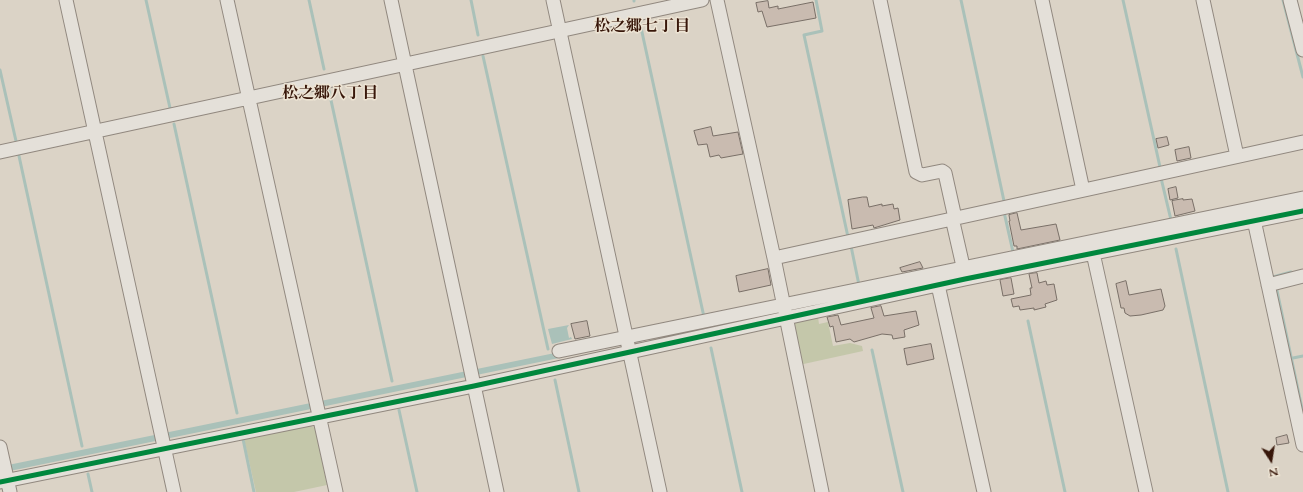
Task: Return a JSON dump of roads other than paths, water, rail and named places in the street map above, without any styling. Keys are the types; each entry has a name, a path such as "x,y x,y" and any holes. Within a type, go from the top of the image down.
{"street":[{"path":"66,0 174,492"},
{"path":"227,0 336,492"},
{"path":"391,0 498,492"},
{"path":"553,0 660,492"},
{"path":"0,152 702,0"},
{"path":"717,0 774,258 822,492"},
{"path":"880,0 916,172 922,175 942,171 945,173 964,274"},
{"path":"1042,0 1083,190"},
{"path":"1204,0 1237,156"},
{"path":"1290,0 1303,50"},
{"path":"774,258 1303,142"},
{"path":"0,447 5,479 163,441 628,345 786,318 938,285 964,274 1303,198"},
{"path":"559,351 628,345 783,304 1093,253 1303,211"},
{"path":"1254,220 1302,440"},
{"path":"1093,253 1146,492"},
{"path":"1268,285 1303,276"},
{"path":"938,285 984,492"}],"water":[{"path":"1278,288 1303,406 1303,419 1274,289"},
{"path":"569,325 567,328 569,338 571,337 572,339 552,344 548,329"},
{"path":"633,337 560,356 559,358 0,473 8,465"}],"waterway":[{"path":"146,0 170,108"},
{"path":"309,0 324,69"},
{"path":"471,0 478,35"},
{"path":"816,0 822,31 804,35 848,237"},
{"path":"961,0 1004,201"},
{"path":"1123,0 1160,167"},
{"path":"1283,0 1303,77"},
{"path":"640,23 704,317"},
{"path":"483,56 548,349"},
{"path":"0,70 16,141"},
{"path":"329,91 392,381"},
{"path":"174,124 237,413"},
{"path":"19,156 82,446"},
{"path":"1161,178 1171,220"},
{"path":"1004,212 1013,252"},
{"path":"851,246 859,285"},
{"path":"1176,249 1228,492"},
{"path":"1273,277 1291,272"},
{"path":"1028,321 1065,492"},
{"path":"711,348 742,492"},
{"path":"872,350 903,492"},
{"path":"1293,358 1303,356"},
{"path":"555,380 579,492"},
{"path":"399,410 417,492"},
{"path":"243,439 254,492"},
{"path":"88,474 92,492"}],"district":[{"name":"松之郷七丁目","path":"642,27"},
{"name":"松之郷八丁目","path":"330,94"}]}
